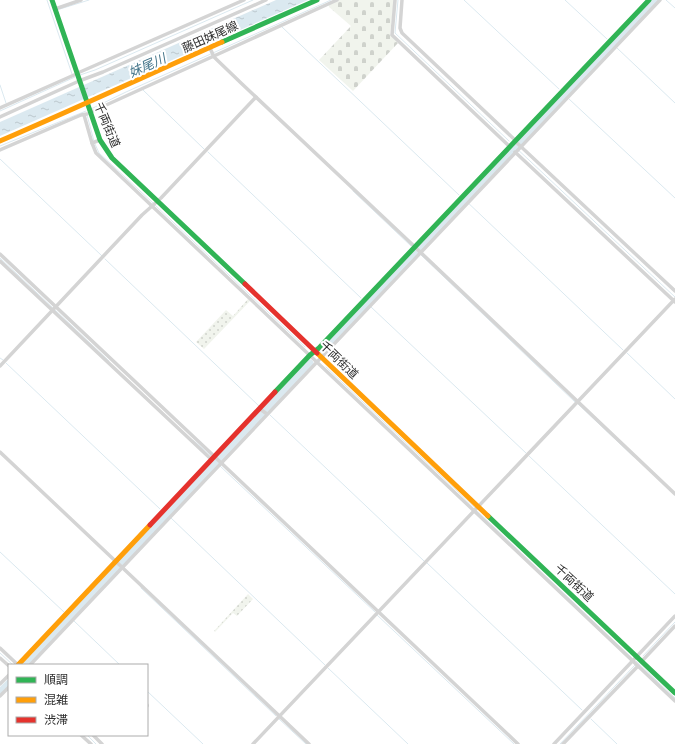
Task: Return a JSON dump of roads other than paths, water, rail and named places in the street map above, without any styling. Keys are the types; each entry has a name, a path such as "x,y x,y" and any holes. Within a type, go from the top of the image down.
{"street":[{"name":"千両街道","path":"52,0 86,102 95,142 154,203 321,356 476,509 640,664 675,693"},
{"path":"55,9 81,0"},
{"path":"0,117 104,72 244,0"},
{"path":"80,72 266,0"},
{"name":"藤田妹尾線","path":"0,141 130,83 212,53 318,0"},
{"path":"92,111 212,53 281,26 337,0"},
{"path":"395,0 392,35 432,68 675,291"},
{"path":"253,744 674,301 518,146 509,146 432,68 402,33 400,28 402,0"},
{"path":"19,664 71,616 120,566 264,412 317,361 368,301 518,146 613,42 649,0"},
{"path":"518,146 566,93 660,0"},
{"path":"212,53 256,98 675,494"},
{"path":"0,108 74,75"},
{"path":"0,366 154,203 256,98"},
{"path":"0,150 81,115 85,115 95,142 96,153 154,203 310,355 476,509"},
{"path":"31,664 71,616 120,566 264,412 310,355 368,301 467,199 509,146"},
{"path":"0,254 54,308"},
{"path":"0,261 54,308 518,744"},
{"path":"0,452 278,717 309,744"},
{"path":"563,744 635,659 675,616"},
{"path":"554,744 640,664 675,626"},
{"path":"0,648 17,664"},
{"path":"0,658 8,665"},
{"path":"640,664 675,701"},
{"path":"0,684 8,676"},
{"path":"0,696 8,688"},
{"path":"83,736 91,744"},
{"path":"94,736 102,744"}],"water":[{"name":"妹尾川","path":"276,0 308,0 0,136 0,122"}],"waterway":[{"path":"47,0 72,74"},
{"path":"60,9 89,0"},
{"path":"80,75 95,70 253,0"},
{"path":"91,109 331,0"},
{"path":"398,0 395,33 509,141"},
{"path":"464,0 559,89"},
{"path":"565,0 607,39"},
{"path":"322,350 655,0"},
{"path":"666,0 675,8"},
{"path":"282,27 459,195"},
{"path":"617,48 675,103"},
{"path":"0,111 75,77"},
{"path":"0,85 6,103"},
{"path":"143,90 204,149"},
{"path":"569,99 675,198"},
{"path":"0,146 86,111"},
{"path":"87,115 94,141"},
{"path":"95,144 99,153 153,203"},
{"path":"514,146 675,297"},
{"path":"208,152 361,298"},
{"path":"0,159 102,256"},
{"path":"353,191 411,246"},
{"path":"464,199 623,350"},
{"path":"155,205 305,347"},
{"path":"421,255 575,402"},
{"path":"0,258 109,361"},
{"path":"105,259 259,406"},
{"path":"371,307 526,453"},
{"path":"627,353 675,399"},
{"path":"6,363 160,509"},
{"path":"27,664 310,363"},
{"path":"326,367 475,508"},
{"path":"578,404 634,457"},
{"path":"270,415 424,561"},
{"path":"193,440 211,456"},
{"path":"529,456 675,594"},
{"path":"220,466 375,612"},
{"path":"477,511 632,658"},
{"path":"171,518 325,665"},
{"path":"0,552 64,612"},
{"path":"427,563 582,710"},
{"path":"141,588 276,716"},
{"path":"377,615 514,744"},
{"path":"74,621 119,664"},
{"path":"643,656 675,622"},
{"path":"0,653 12,664"},
{"path":"636,661 675,698"},
{"path":"560,744 635,665"},
{"path":"328,668 408,744"},
{"path":"0,692 8,684"},
{"path":"148,692 203,744"},
{"path":"279,719 306,744"},
{"path":"591,719 617,744"},
{"path":"88,736 96,744"}]}
